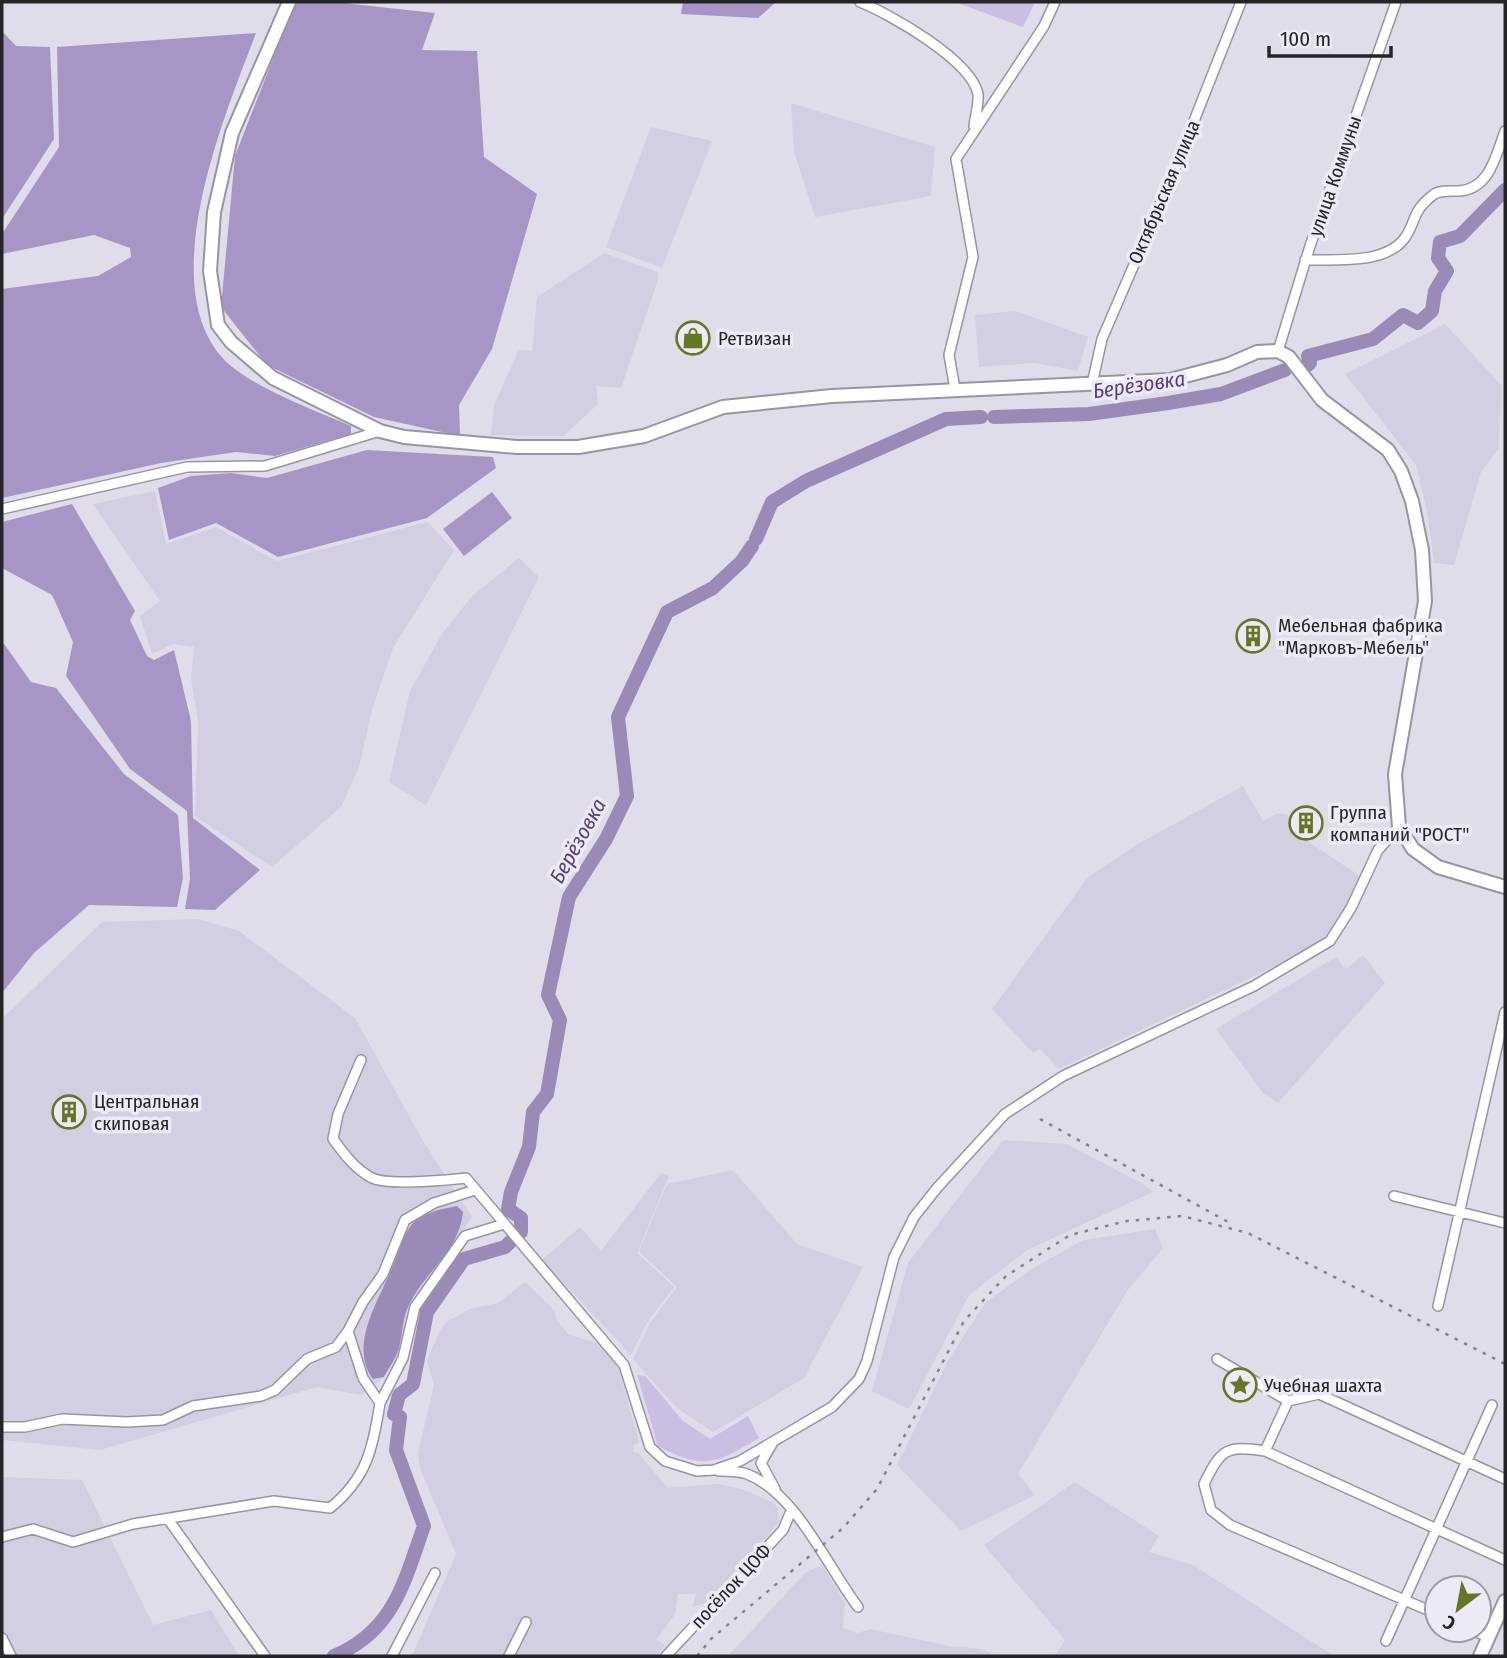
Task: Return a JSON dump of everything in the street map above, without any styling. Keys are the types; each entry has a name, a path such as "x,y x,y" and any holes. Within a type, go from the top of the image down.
{"street":[{"path":"289,2 232,133 214,212 210,271 213,306 218,324 231,342 273,378 380,430 404,437 517,447 578,447 644,436 723,407 831,396 1170,380 1227,365 1257,352 1278,351 1289,357 1322,400 1388,450 1401,471 1412,501 1422,550 1425,601 1395,774 1399,827 1413,849 1438,867 1505,887"},
{"path":"860,2 883,10 961,65 978,93 974,128"},
{"path":"955,389 949,355 973,257 956,159 1036,38 1055,2"},
{"name":"Октябрьская улица","path":"1092,384 1102,339 1173,174 1241,2"},
{"name":"улица Коммуны","path":"1278,351 1305,260 1396,2"},
{"path":"1305,260 1357,258 1384,253 1404,239 1415,212 1436,192 1464,191 1488,177 1505,131"},
{"path":"2,509 187,467 265,466 380,430"},
{"path":"714,1470 740,1461 832,1407 859,1379 867,1361 894,1257 914,1217 1005,1114 1063,1076 1254,986 1330,941 1356,899 1378,850 1399,827"},
{"path":"1438,1307 1459,1213 1501,1052 1505,1012"},
{"path":"362,1059 338,1114 333,1139 349,1160 374,1179 420,1181 466,1178 624,1365 650,1447 665,1461 682,1468 745,1473 776,1490"},
{"path":"2,1427 25,1427 62,1419 127,1422 163,1420 193,1406 261,1396 275,1391 307,1359 336,1347 383,1274 405,1220 434,1203 475,1190"},
{"path":"1394,1196 1505,1223"},
{"path":"2,1537 33,1529 73,1542 133,1524 274,1502 330,1508 350,1491 372,1451 380,1403 403,1358 415,1307 465,1236 504,1224"},
{"path":"348,1331 363,1378 380,1403"},
{"path":"1217,1359 1288,1401 1319,1394 1505,1479"},
{"path":"1265,1451 1288,1401"},
{"path":"1386,1641 1492,1405"},
{"path":"773,1442 761,1464 776,1490 858,1607"},
{"path":"1423,1607 1230,1525 1211,1510 1203,1484 1216,1459 1227,1449 1241,1447 1265,1451 1505,1560"},
{"name":"посёлок ЦОФ","path":"666,1656 783,1530 791,1511"},
{"path":"168,1519 265,1656"},
{"path":"392,1656 435,1573"},
{"path":"1493,1626 1505,1601"},
{"path":"509,1656 526,1622"},
{"path":"2,1638 11,1656"}],"shaded area":[{"path":"295,2 334,2 435,13 422,50 477,51 484,157 537,194 492,349 459,405 460,436 374,417 267,365 221,307 235,156"},
{"path":"683,2 776,2 758,18 681,14"},
{"path":"955,2 1035,2 1023,27"},
{"path":"2,31 16,46 50,47 54,139 2,219"},
{"path":"256,33 228,107 202,196 195,240 194,283 202,322 220,355 231,366 281,396 351,426 351,434 275,456 236,452 161,463 2,498 2,289 98,276 131,257 130,248 94,235 2,254 2,234 59,147 57,47"},
{"path":"791,103 935,147 931,196 815,217 794,152"},
{"path":"651,127 712,141 662,268 606,247"},
{"path":"604,253 658,272 657,283 621,388 596,386 598,404 563,436 491,435 494,405 519,350 532,351 537,297"},
{"path":"1015,311 1088,337 1078,371 1035,363 979,367 975,315"},
{"path":"1445,324 1502,386 1498,449 1481,472 1454,565 1434,563 1427,511 1416,465 1345,374"},
{"path":"367,450 493,457 496,468 427,518 278,557 216,523 169,540 158,488 191,476 231,473 267,478"},
{"path":"155,491 166,544 216,527 277,561 427,522 454,550 393,648 372,710 359,767 341,807 272,867 195,816 198,722 191,678 194,647 172,644 152,654 140,616 160,601 93,504"},
{"path":"492,492 512,518 464,556 443,529"},
{"path":"72,504 135,611 130,620 147,656 154,660 174,650 191,721 193,818 260,870 215,910 185,909 190,879 187,811 130,769 66,676 73,642 52,595 2,568 2,522"},
{"path":"519,558 539,577 426,805 389,782 410,691 442,634 472,596"},
{"path":"2,641 31,682 56,688 124,774 178,815 183,878 177,907 89,905 34,953 2,993"},
{"path":"1243,786 1263,821 1278,813 1290,815 1301,822 1295,833 1360,876 1345,910 1327,935 1290,959 1059,1069 1040,1049 1033,1053 992,1009 1088,877 1138,844"},
{"path":"198,919 239,931 355,1018 423,1141 472,1217 424,1291 404,1345 384,1377 362,1395 317,1387 100,1450 2,1440 2,1019 102,922"},
{"path":"1363,955 1385,983 1278,1103 1263,1093 1216,1029 1336,957 1346,969"},
{"path":"1003,1140 1067,1144 1143,1184 1153,1192 1027,1250 969,1295 909,1409 872,1391 908,1263"},
{"path":"733,1170 797,1244 863,1267 804,1378 713,1432 677,1408 633,1359 650,1323 677,1287 639,1251 667,1184"},
{"path":"661,1173 669,1176 637,1253 674,1287 648,1321 631,1355 542,1260 580,1227 601,1251"},
{"path":"457,1206 463,1212 455,1239 409,1305 399,1348 390,1367 384,1377 373,1379 366,1366 364,1352 368,1323 406,1234 412,1224 427,1214"},
{"path":"1155,1229 1163,1248 1127,1291 1018,1474 1035,1495 961,1531 897,1465 949,1359 985,1303 1033,1268 1084,1240"},
{"path":"525,1282 555,1311 556,1319 568,1334 606,1346 617,1363 639,1442 634,1445 633,1452 638,1453 668,1488 718,1484 742,1489 774,1503 778,1509 779,1522 713,1601 693,1607 696,1594 678,1594 675,1614 657,1639 665,1645 657,1656 412,1656 456,1554 420,1468 418,1453 434,1385 427,1360 440,1330 448,1321 470,1309 498,1303"},
{"path":"637,1375 645,1376 683,1421 710,1439 748,1416 759,1438 732,1453 710,1461 687,1459 658,1446"},
{"path":"2,1477 82,1480 153,1625 211,1610 239,1656 2,1656"},
{"path":"1075,1482 1159,1536 1149,1552 1193,1565 1334,1656 1055,1656 1065,1640 984,1545"},
{"path":"822,1565 845,1603 843,1628 858,1633 870,1629 949,1646 982,1649 995,1656 728,1656 805,1573"}],"waterway":[{"name":"Берёзовка","path":"1305,367 1310,363 1308,356 1373,339 1403,315 1418,323 1432,311 1435,291 1447,271 1438,258 1440,242 1460,236 1505,190"},
{"name":"Берёзовка","path":"994,417 1089,414 1168,403 1221,394 1285,370"},
{"name":"Берёзовка","path":"756,539 772,502 806,481 946,419 981,417"},
{"name":"Берёзовка","path":"521,1232 521,1218 508,1209 511,1192 529,1147 533,1112 547,1094 560,1020 548,995 569,897 606,839 627,796 618,717 667,612 713,588 742,561 752,546"},
{"name":"Берёзовка","path":"334,1656 354,1646 384,1619 403,1585 424,1526 396,1450 400,1417 394,1414 399,1395 413,1384 427,1312 464,1259 505,1247 510,1242"}],"railway":[{"path":"1040,1119 1230,1223"},
{"path":"697,1656 711,1639 843,1528 877,1489 964,1321 1006,1276 1070,1235 1127,1221 1182,1216 1248,1233 1505,1364"}],"place":[{"name":"Ретвизан","path":"693,338"},
{"name":"Мебельная фабрика \"Марковъ-Мебель\"","path":"1253,636"},
{"name":"Группа компаний \"РОСТ\"","path":"1306,823"},
{"name":"Центральная скиповая","path":"69,1112"},
{"name":"Учебная шахта","path":"1240,1385"}]}
